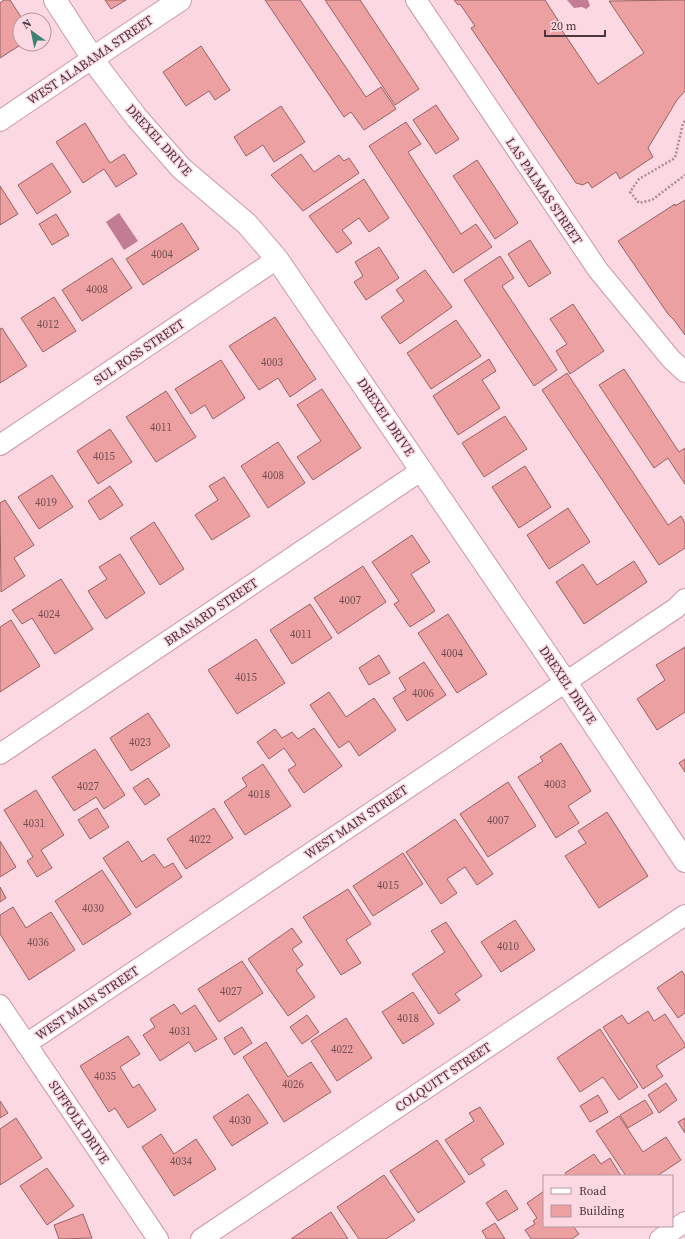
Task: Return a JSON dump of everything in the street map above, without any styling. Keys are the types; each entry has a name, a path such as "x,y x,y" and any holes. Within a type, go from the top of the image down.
{"street":[{"name":"DREXEL DRIVE","path":"55,0 93,58 137,118 181,168 247,224 277,259 422,470 685,861"},
{"name":"WEST ALABAMA STREET","path":"0,120 180,0"},
{"name":"LAS PALMAS STREET","path":"416,0 598,270 671,359 685,372"},
{"name":"SUL ROSS STREET","path":"0,445 277,259"},
{"name":"BRANARD STREET","path":"0,754 422,470"},
{"name":"WEST MAIN STREET","path":"26,1044 565,681 676,608 685,599"},
{"name":"COLQUITT STREET","path":"201,1239 685,915"},
{"name":"SUFFOLK DRIVE","path":"0,1006 158,1239"},
{"path":"660,1239 685,1222"}],"path":[{"path":"685,121 683,123 675,158 639,179 630,192 639,203 652,200 685,175"}],"shaded area":[{"path":"567,0 588,0 590,6 586,9 582,7 574,8"},
{"path":"119,213 138,241 124,250 106,222"}],"building":[{"path":"4,0 10,0 18,12 12,12 12,50 0,58 0,3"},
{"path":"105,0 126,0 111,9"},
{"path":"265,0 300,0 366,97 381,87 396,109 364,130 351,112 344,117"},
{"path":"325,0 360,0 419,89 395,105"},
{"path":"454,0 545,0 561,25 559,26 598,84 644,53 609,1 685,0 685,91 677,100 648,148 653,157 620,179 616,172 592,188 588,182 583,185 576,183 471,28 475,26 460,4 458,5"},
{"path":"201,46 230,90 215,100 209,91 186,106 163,72"},
{"path":"436,105 459,139 436,154 413,120"},
{"path":"281,106 305,142 274,162 263,145 246,156 234,137"},
{"path":"406,122 421,144 408,152 461,234 476,224 492,247 453,273 369,146"},
{"path":"85,123 110,163 124,154 137,174 116,187 104,169 83,183 56,142"},
{"path":"301,154 314,172 339,155 344,161 349,158 359,173 303,211 271,175"},
{"path":"477,160 518,223 495,239 453,176"},
{"path":"52,163 71,192 37,214 18,185"},
{"path":"364,179 389,218 369,232 359,218 342,230 352,243 337,253 309,216"},
{"path":"0,186 18,214 0,225"},
{"path":"685,200 685,335 668,314 618,241 675,204 675,206"},
{"path":"56,214 69,235 52,245 39,224"},
{"path":"182,223 199,249 143,285 126,259"},
{"path":"530,240 551,273 529,287 508,254"},
{"path":"379,247 399,278 366,300 354,282 363,276 355,262"},
{"path":"500,256 514,278 502,286 557,370 534,386 464,280"},
{"path":"112,258 132,288 82,321 62,290"},
{"path":"425,270 452,307 400,344 381,317 404,301 396,290"},
{"path":"54,297 76,331 43,352 21,318"},
{"path":"573,304 604,351 570,374 556,351 567,344 550,319"},
{"path":"275,317 316,379 290,397 278,378 259,390 229,346"},
{"path":"456,320 481,356 431,389 407,353"},
{"path":"2,328 27,366 0,383 0,329"},
{"path":"489,359 496,371 482,380 500,408 458,435 433,396"},
{"path":"221,360 245,398 213,419 205,405 191,414 175,389"},
{"path":"624,369 679,452 685,448 685,484 668,458 654,468 599,385"},
{"path":"567,373 668,525 681,516 685,523 685,548 659,565 542,390"},
{"path":"322,389 361,448 313,480 297,457 321,441 297,405"},
{"path":"166,391 196,437 156,462 126,417"},
{"path":"505,416 527,449 484,477 462,443"},
{"path":"110,429 132,462 98,484 77,451"},
{"path":"278,442 305,483 268,508 241,466"},
{"path":"525,466 551,507 519,528 492,487"},
{"path":"52,475 73,507 39,529 18,497"},
{"path":"224,477 250,516 212,540 195,515 218,500 209,486"},
{"path":"110,486 123,505 100,520 88,501"},
{"path":"5,500 34,545 14,558 25,576 1,592 0,503"},
{"path":"568,508 590,542 549,569 527,535"},
{"path":"154,522 184,569 160,585 130,538"},
{"path":"412,535 430,562 411,574 435,611 410,627 394,604 399,601 372,562"},
{"path":"120,554 145,593 106,619 88,591 107,579 99,567"},
{"path":"634,561 647,582 584,624 556,582 583,564 597,585"},
{"path":"363,566 386,602 338,634 314,598"},
{"path":"61,579 93,629 55,654 32,618 22,624 12,610"},
{"path":"310,604 332,638 292,664 270,630"},
{"path":"448,614 487,674 457,693 418,633"},
{"path":"11,620 40,666 0,692 0,627"},
{"path":"256,639 285,683 237,714 208,670"},
{"path":"685,647 685,712 657,730 637,699 665,680 656,665"},
{"path":"379,655 390,673 369,685 359,668"},
{"path":"424,662 446,695 407,721 393,698 406,690 399,678"},
{"path":"329,692 346,717 374,698 396,730 359,756 349,741 339,748 310,705"},
{"path":"148,713 170,746 131,771 110,738"},
{"path":"314,728 342,766 304,793 288,770 296,765 284,748 269,759 257,742 275,729 282,738 292,732 298,739"},
{"path":"561,743 591,791 568,806 579,823 556,838 518,777 543,761 540,757"},
{"path":"95,749 125,795 104,809 96,797 74,811 52,777"},
{"path":"685,759 685,772 679,763"},
{"path":"263,764 291,806 245,835 224,802 247,786 242,778"},
{"path":"148,778 160,795 145,805 133,788"},
{"path":"508,782 536,826 488,857 460,814"},
{"path":"36,790 64,835 41,850 52,868 37,877 27,861 33,857 4,810"},
{"path":"97,808 109,827 90,839 78,820"},
{"path":"214,808 233,838 186,869 167,839"},
{"path":"607,812 648,876 599,908 565,856 586,843 578,831"},
{"path":"455,819 493,874 477,885 465,867 447,879 457,893 441,904 406,852"},
{"path":"0,841 16,867 0,877"},
{"path":"128,841 142,862 154,854 164,868 173,863 182,877 136,908 103,858"},
{"path":"403,853 423,884 373,916 353,886"},
{"path":"102,870 131,914 83,945 55,901"},
{"path":"0,887 6,898 0,902"},
{"path":"348,889 371,924 346,940 361,963 341,975 303,917"},
{"path":"13,907 26,928 51,912 75,950 29,980 0,934 0,915"},
{"path":"515,920 535,950 501,972 481,942"},
{"path":"446,922 482,976 455,994 460,1000 439,1014 412,974 445,952 431,931"},
{"path":"292,928 302,942 292,949 303,965 296,970 315,997 288,1016 248,959"},
{"path":"242,961 263,993 219,1022 198,989"},
{"path":"682,971 685,976 685,1013 678,1018 657,988"},
{"path":"413,992 434,1024 403,1044 382,1012"},
{"path":"174,1004 181,1014 195,1005 217,1039 195,1052 189,1042 160,1061 143,1035 155,1027 150,1019"},
{"path":"648,1011 654,1021 665,1014 685,1044 685,1047 656,1066 663,1076 643,1089 603,1027 622,1015 628,1024"},
{"path":"307,1015 319,1032 302,1044 290,1027"},
{"path":"346,1018 372,1058 337,1081 311,1041"},
{"path":"242,1027 252,1043 234,1055 224,1038"},
{"path":"600,1029 638,1087 619,1100 603,1077 580,1092 557,1058"},
{"path":"128,1036 140,1054 120,1067 133,1088 139,1084 156,1110 128,1128 115,1108 109,1112 80,1066"},
{"path":"266,1042 288,1077 311,1062 331,1092 284,1122 243,1057"},
{"path":"666,1083 677,1100 659,1113 648,1095"},
{"path":"248,1094 268,1123 232,1146 213,1117"},
{"path":"598,1095 608,1112 590,1122 580,1106"},
{"path":"645,1100 653,1113 628,1128 620,1115"},
{"path":"0,1101 8,1113 0,1118"},
{"path":"480,1107 504,1144 481,1159 485,1165 469,1175 445,1140 474,1121 469,1113"},
{"path":"619,1116 643,1152 666,1137 681,1160 658,1175 625,1175 596,1131"},
{"path":"16,1118 42,1158 0,1185 0,1129"},
{"path":"685,1118 685,1133 678,1122"},
{"path":"161,1134 174,1154 196,1139 216,1169 174,1196 142,1147"},
{"path":"437,1140 465,1182 418,1213 390,1171"},
{"path":"594,1154 601,1164 610,1158 620,1175 566,1175 565,1173"},
{"path":"47,1168 74,1206 47,1225 20,1186"},
{"path":"384,1175 415,1220 386,1239 359,1239 337,1207"},
{"path":"506,1190 518,1209 498,1221 486,1203"},
{"path":"543,1192 543,1227 574,1227 579,1234 572,1239 531,1239 525,1230 535,1224 533,1221 537,1218 527,1203"},
{"path":"331,1212 348,1239 291,1239"},
{"path":"83,1214 92,1238 59,1239 54,1225"},
{"path":"495,1223 505,1239 487,1239 482,1231"}]}
